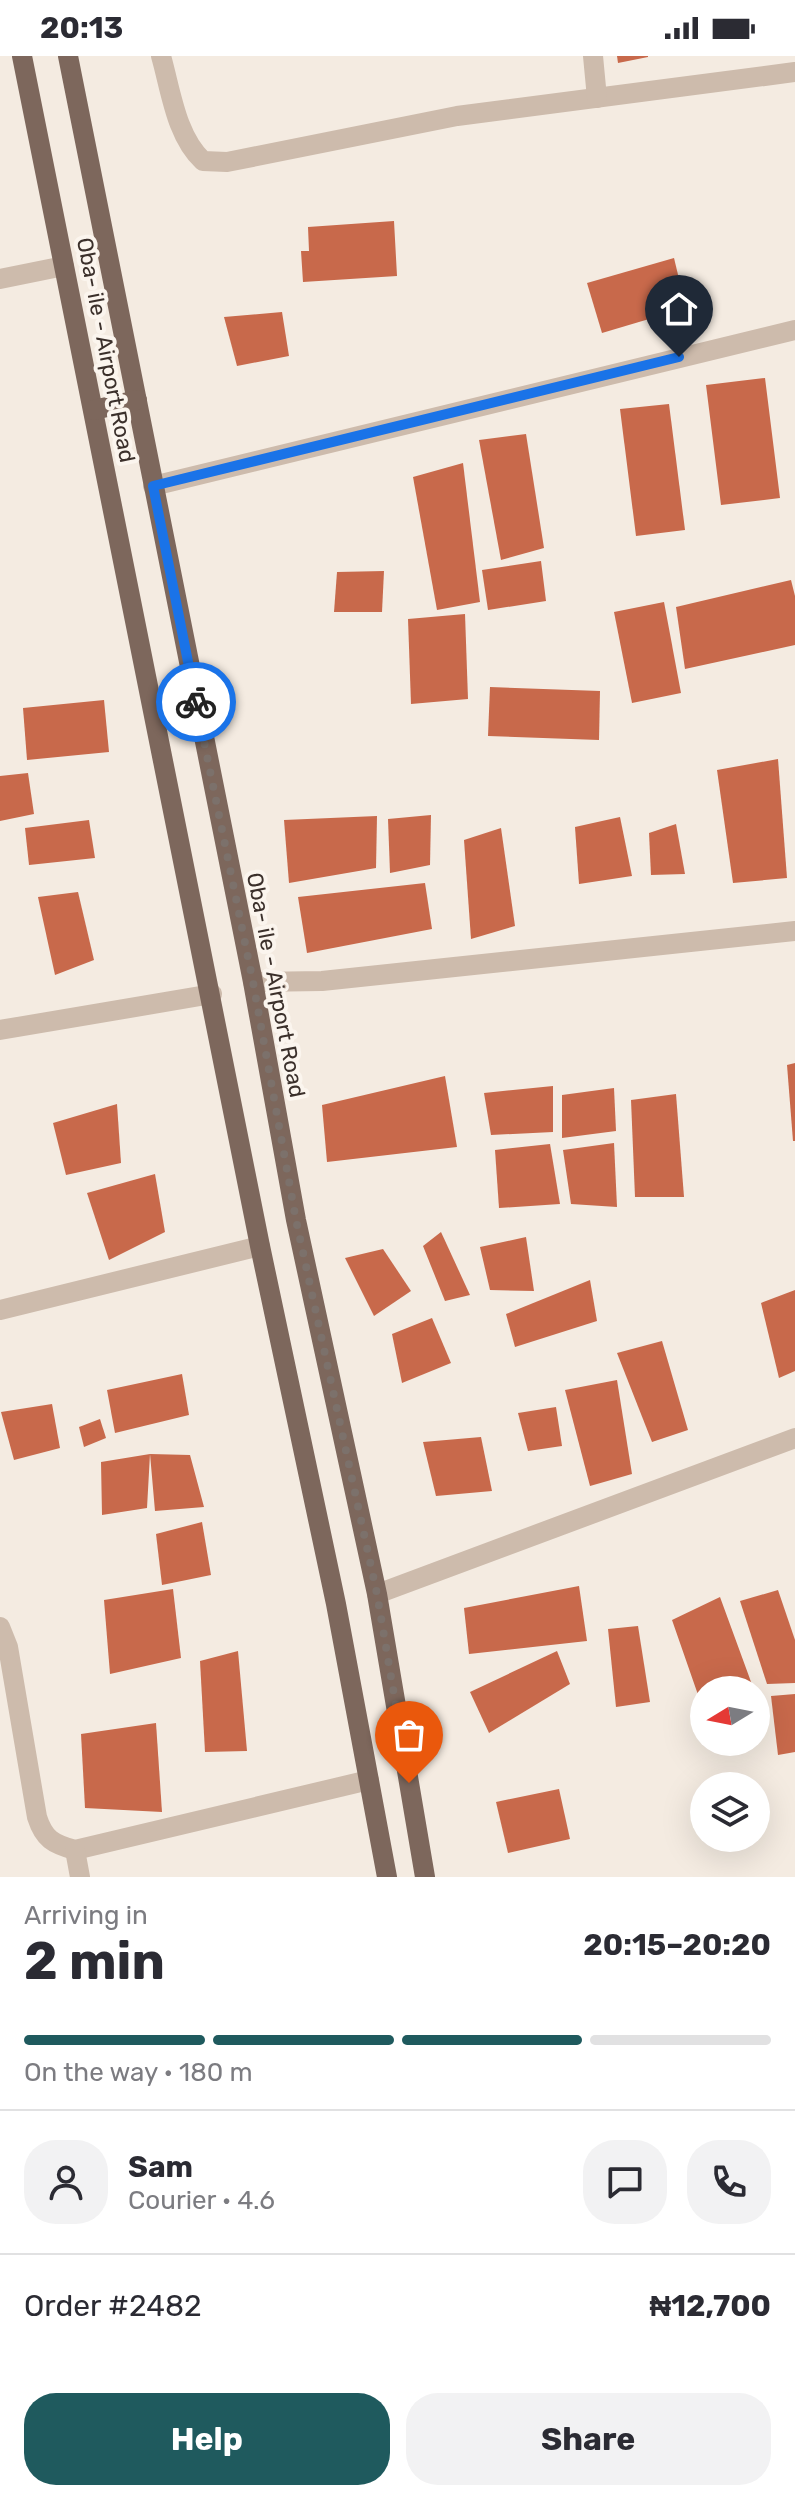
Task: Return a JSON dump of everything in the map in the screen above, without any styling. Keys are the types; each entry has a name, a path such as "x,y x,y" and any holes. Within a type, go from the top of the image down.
{"main road":[{"name":"Oba- ile - Airport Road","path":"22,56 387,1877"},
{"name":"Oba- ile - Airport Road","path":"68,56 253,982 296,1220 377,1594 425,1877"},
{"path":"94,410 137,400"}],"street":[{"path":"161,56 180,125 191,150 203,161 227,162 457,116 795,72"},
{"path":"593,56 597,98"},
{"path":"0,279 64,266"},
{"path":"153,486 795,330"},
{"path":"253,982 322,981 795,931"},
{"path":"0,1030 212,994"},
{"path":"0,1310 260,1246"},
{"path":"377,1594 795,1438"},
{"path":"0,1627 8,1647 42,1832 52,1844 75,1850 369,1780"},
{"path":"75,1850 80,1877"}],"building":[{"path":"617,56 648,56 648,57 618,63"},
{"path":"394,221 397,276 303,282 301,251 309,251 308,227"},
{"path":"674,258 686,308 602,333 587,283"},
{"path":"282,312 289,356 237,366 224,317"},
{"path":"765,378 780,498 721,505 706,385"},
{"path":"669,404 685,530 636,536 620,409"},
{"path":"526,434 544,548 501,560 479,440"},
{"path":"463,463 480,602 437,610 413,477"},
{"path":"541,561 546,601 488,610 482,570"},
{"path":"384,571 382,612 334,612 337,572"},
{"path":"791,580 795,596 795,645 685,669 676,607"},
{"path":"664,602 681,693 632,703 614,612"},
{"path":"465,614 468,699 411,704 408,619"},
{"path":"490,687 600,691 599,740 488,736"},
{"path":"104,700 109,752 27,760 23,708"},
{"path":"778,759 787,878 733,883 717,770"},
{"path":"28,773 34,814 0,821 0,776"},
{"path":"431,815 430,865 390,873 388,819"},
{"path":"377,816 376,868 289,883 284,820"},
{"path":"620,817 632,876 579,884 575,827"},
{"path":"89,820 95,858 29,865 25,828"},
{"path":"676,824 685,874 651,875 649,833"},
{"path":"501,828 515,926 471,939 464,840"},
{"path":"425,883 432,929 307,953 298,897"},
{"path":"78,892 94,960 55,975 38,897"},
{"path":"795,1063 795,1141 793,1141 787,1065"},
{"path":"445,1076 457,1147 327,1162 322,1105"},
{"path":"553,1086 553,1132 491,1135 484,1093"},
{"path":"614,1088 616,1131 562,1138 562,1095"},
{"path":"676,1094 684,1197 635,1197 631,1100"},
{"path":"117,1104 121,1163 66,1175 53,1123"},
{"path":"614,1143 617,1207 571,1204 563,1150"},
{"path":"550,1144 560,1204 499,1208 495,1150"},
{"path":"155,1174 165,1232 109,1260 87,1193"},
{"path":"441,1232 470,1295 445,1301 423,1246"},
{"path":"526,1237 534,1291 490,1290 480,1247"},
{"path":"383,1249 411,1291 374,1316 345,1258"},
{"path":"590,1280 597,1321 515,1347 506,1314"},
{"path":"795,1290 795,1371 779,1378 761,1303"},
{"path":"432,1318 451,1363 402,1383 392,1334"},
{"path":"662,1341 688,1430 652,1442 617,1353"},
{"path":"182,1374 189,1415 115,1433 107,1390"},
{"path":"617,1380 632,1474 590,1486 565,1390"},
{"path":"52,1404 60,1448 14,1460 1,1412"},
{"path":"556,1407 562,1446 528,1451 518,1413"},
{"path":"100,1419 106,1438 84,1447 79,1427"},
{"path":"481,1437 492,1491 436,1496 423,1442"},
{"path":"150,1454 190,1455 204,1507 155,1511"},
{"path":"150,1454 147,1508 102,1515 101,1462"},
{"path":"202,1522 211,1575 162,1585 156,1534"},
{"path":"579,1586 587,1641 469,1654 464,1608"},
{"path":"173,1589 181,1658 110,1674 104,1600"},
{"path":"778,1590 795,1640 795,1683 770,1684 770,1676 764,1676 740,1601"},
{"path":"720,1597 749,1676 691,1676 672,1620"},
{"path":"638,1626 650,1702 616,1707 608,1629"},
{"path":"238,1651 247,1751 205,1752 200,1661"},
{"path":"557,1651 570,1684 489,1733 470,1692"},
{"path":"795,1694 795,1752 778,1755 771,1696"},
{"path":"156,1723 162,1812 85,1808 81,1734"},
{"path":"559,1789 570,1839 508,1853 496,1802"}],"way so far":[{"path":"196,702 253,982 296,1220 377,1594 409,1783"}],"route":[{"path":"196,702 153,486 448,411 679,357"}]}
